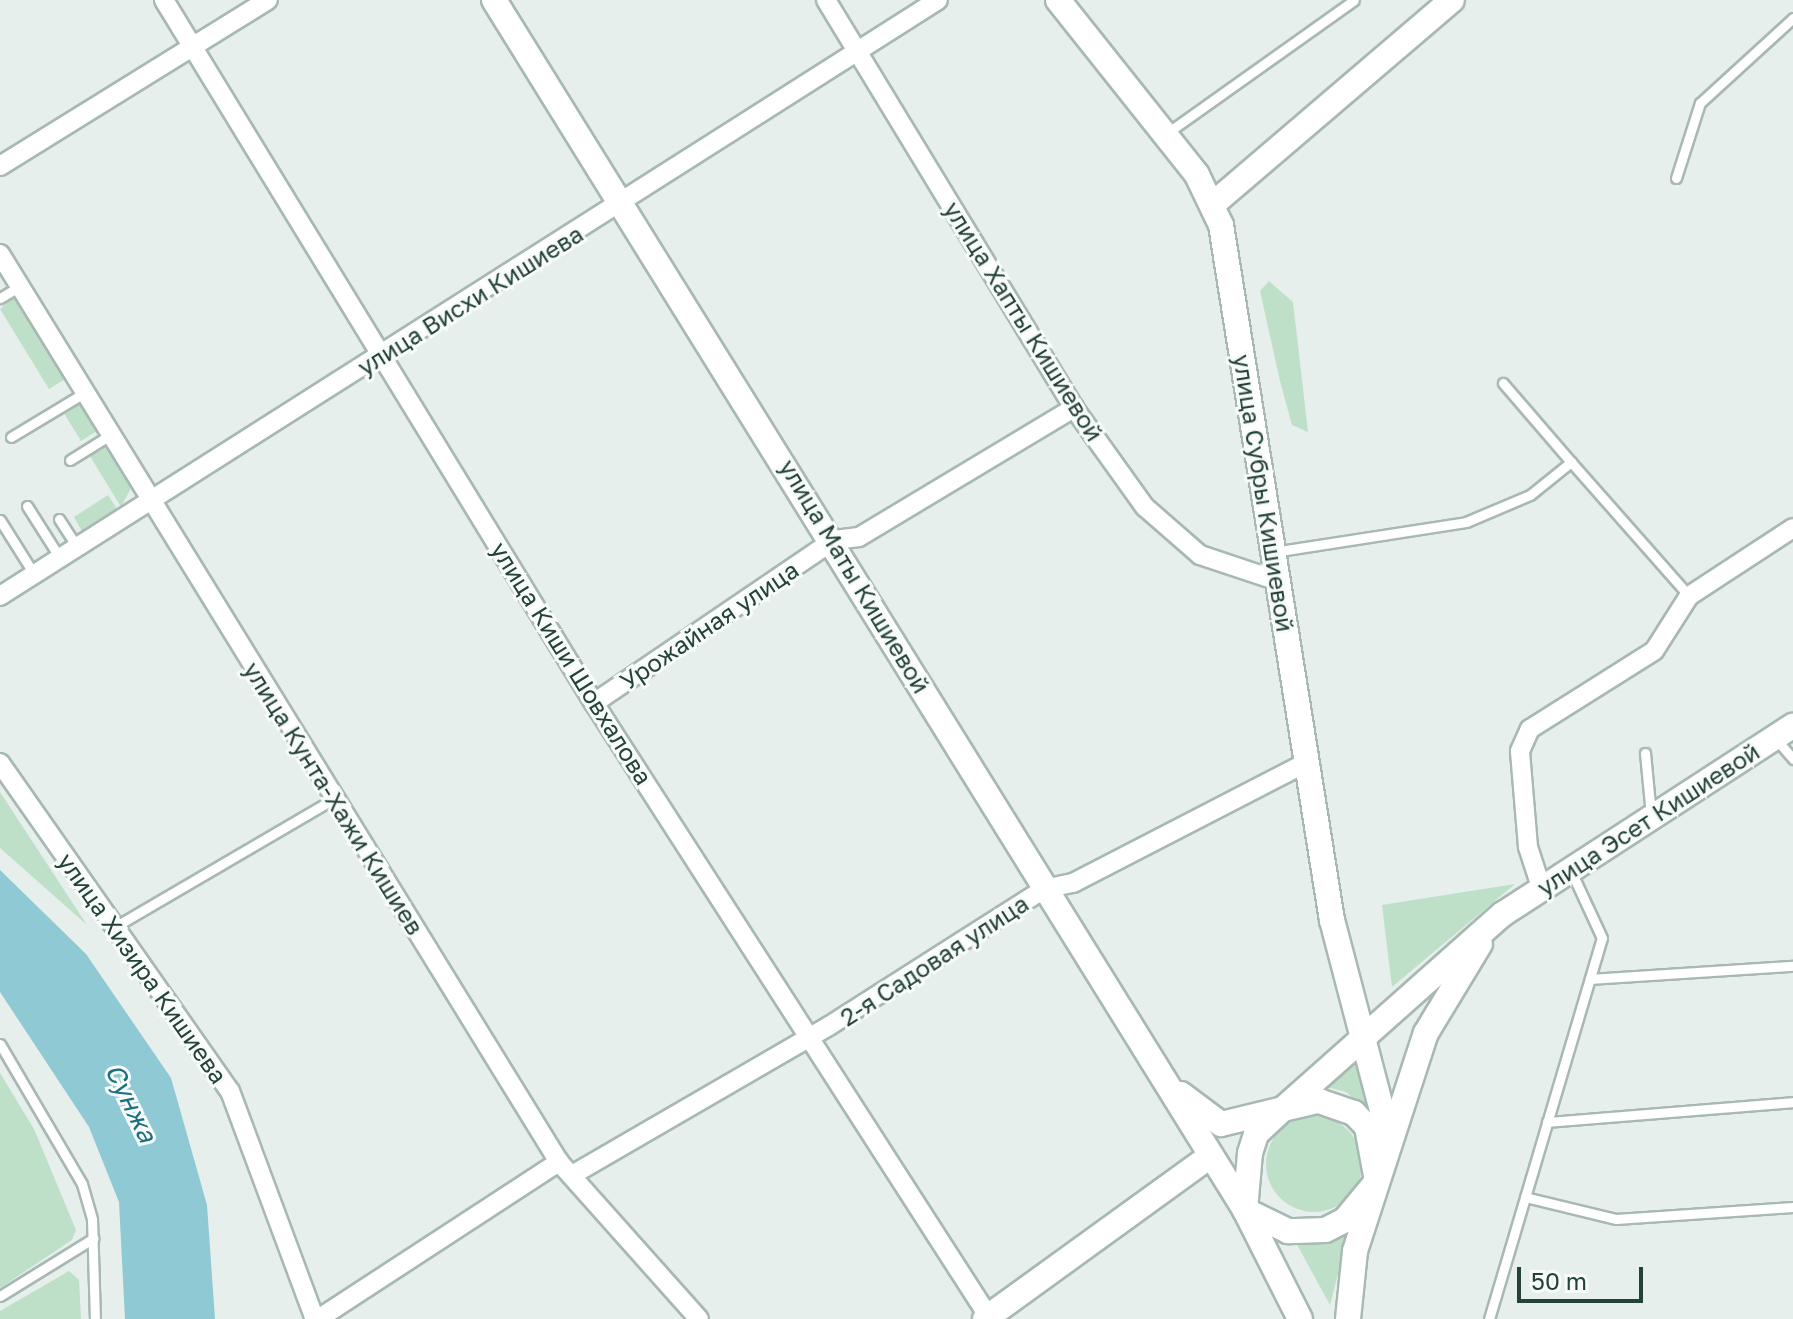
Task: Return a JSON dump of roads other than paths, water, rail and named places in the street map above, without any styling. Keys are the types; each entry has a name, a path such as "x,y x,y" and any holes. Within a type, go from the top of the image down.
{"main road":[{"name":"улица Маты Кишиевой","path":"494,0 834,540 1142,1051 1245,1210 1300,1319"},
{"name":"улица Субры Кишиевой","path":"1058,0 1164,135 1213,204 1278,581 1304,764 1361,1034 1390,1141"},
{"path":"1213,204 1452,0"},
{"name":"улица Эсет Кишиевой","path":"1503,914 1784,732"},
{"path":"1142,1051 1186,1100 1221,1124 1283,1109 1319,1101 1354,1113 1375,1144 1377,1181 1362,1204 1325,1230 1288,1231 1245,1210 1256,1134 1283,1109 1361,1034 1503,914"},
{"path":"1348,1319 1355,1251 1437,1008 1503,914"},
{"path":"988,1318 1209,1157"}],"street":[{"name":"улица Киши Шовхалова","path":"164,0 594,703 814,1035 988,1318"},
{"path":"0,166 268,0"},
{"name":"улица Хапты Кишиевой","path":"826,0 1074,408 1169,532 1200,555 1278,581"},
{"name":"улица Висхи Кишиева","path":"0,596 938,0"},
{"name":"улица Кунта-Хажи Кишиев","path":"0,254 333,799 565,1168 699,1319"},
{"name":"Урожайная улица","path":"594,703 834,540 859,537 1074,408"},
{"path":"1541,887 1528,847 1520,751 1530,729 1654,651 1689,596 1793,528"},
{"name":"улица Хизира Кишиева","path":"0,763 230,1091 316,1319"},
{"name":"2-я Садовая улица","path":"316,1319 565,1168 814,1035 1044,889 1073,883 1304,764"}],"lane":[{"path":"1164,135 1354,0"},
{"path":"1676,178 1700,103 1793,18"},
{"path":"0,298 20,286"},
{"path":"1503,383 1689,596"},
{"path":"11,437 84,393"},
{"path":"70,460 110,435"},
{"path":"1273,552 1466,522 1530,495 1571,462"},
{"path":"27,506 60,558"},
{"path":"59,519 77,547"},
{"path":"0,520 34,574"},
{"path":"1784,732 1793,759"},
{"path":"1645,753 1652,818"},
{"path":"116,926 333,799"},
{"path":"1489,1319 1590,979 1600,919 1570,869"},
{"path":"1590,979 1793,966"},
{"path":"0,1044 64,1147 94,1238 95,1319"},
{"path":"1547,1122 1793,1102"},
{"path":"1525,1197 1616,1219 1793,1207"},
{"path":"0,1296 94,1238"}],"water":[{"name":"Сунжа","path":"0,870 86,954 171,1078 207,1205 215,1319 125,1319 119,1202 89,1127 0,992"}]}
